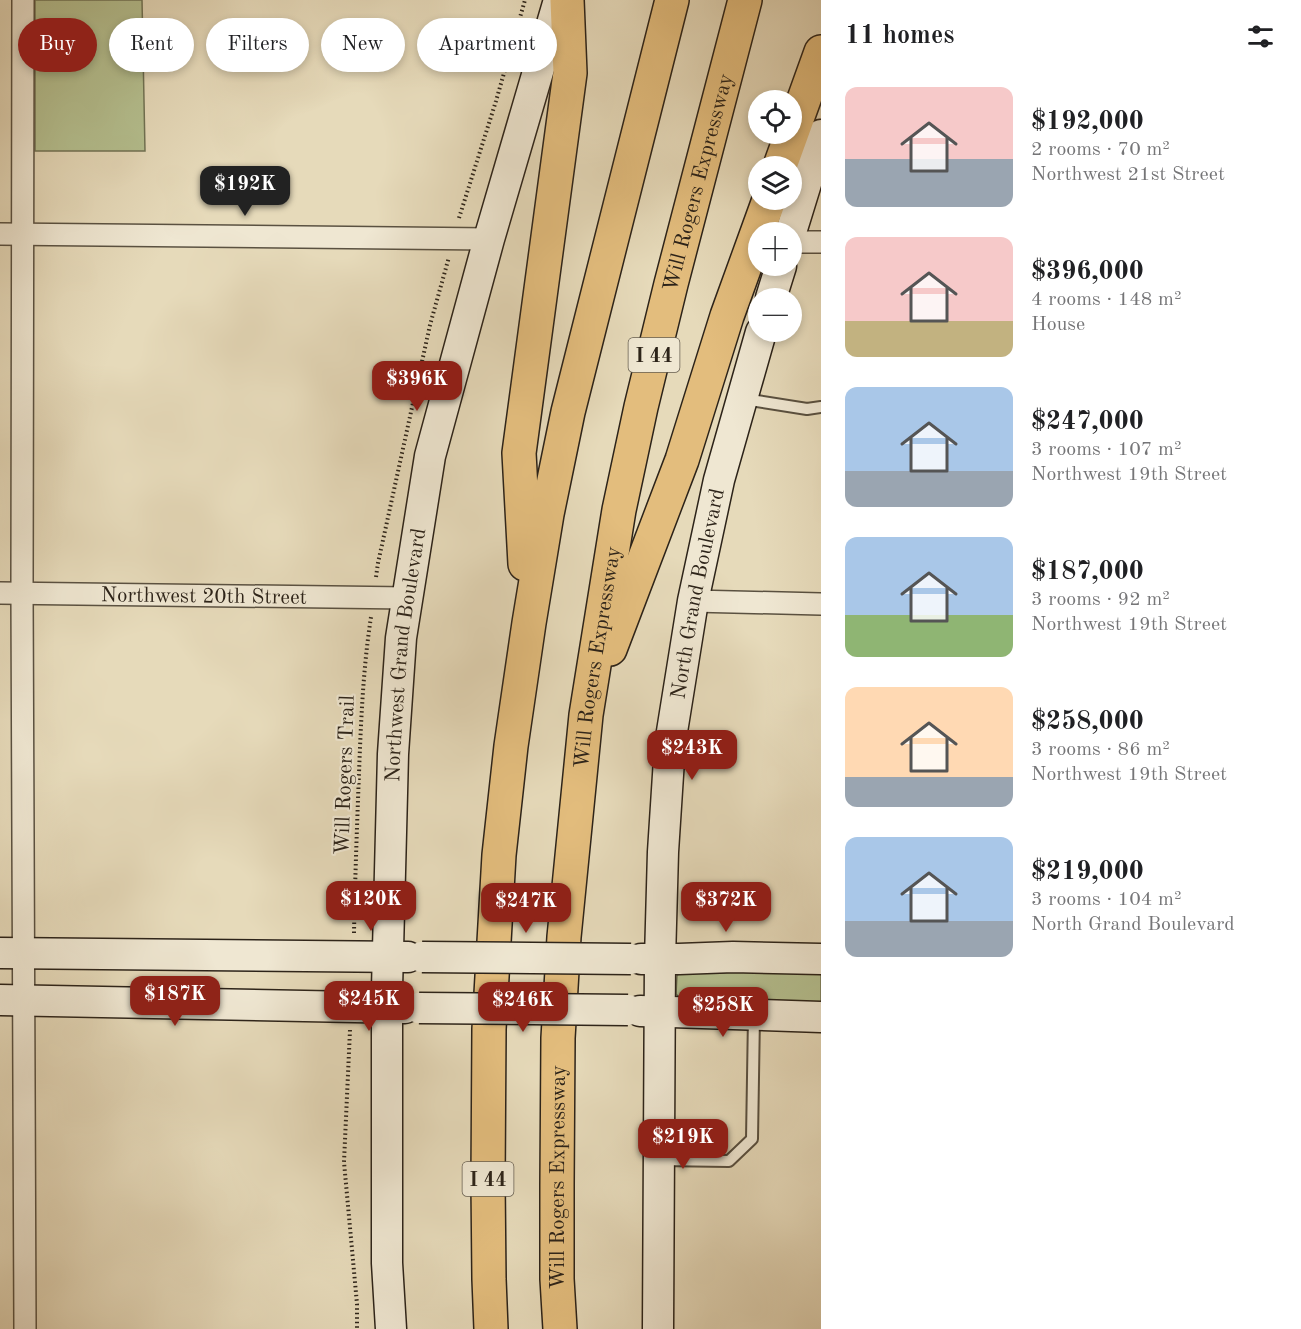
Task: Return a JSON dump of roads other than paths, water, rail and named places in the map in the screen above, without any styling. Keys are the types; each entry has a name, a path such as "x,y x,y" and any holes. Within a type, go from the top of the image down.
{"highway":[{"path":"529,623 519,453 570,73 567,0"},
{"name":"I 44","path":"491,1329 488,1170 489,1029 499,855 511,746 547,514 568,412 672,0"},
{"name":"Will Rogers Expressway","path":"560,1329 557,1208 558,1038 564,937 586,715 619,510 641,406 745,0"},
{"path":"784,156 821,52"},
{"path":"586,715 682,460 727,316 765,210"}],"main road":[{"name":"Northwest Grand Boulevard","path":"391,1329 387,1263 387,957 393,754 401,638 430,456 489,239 559,0"},
{"path":"794,222 821,135"},
{"name":"North Grand Boulevard","path":"658,1329 660,959 663,852 670,744 693,601 719,480 757,342"},
{"path":"12,953 631,959 821,958"},
{"path":"12,1000 387,1008 628,1010 821,1017"}],"street":[{"path":"23,0 22,593 12,1000 25,1329"},
{"path":"0,234 489,239"},
{"path":"802,242 821,242"},
{"name":"Northwest 20th Street","path":"0,593 408,598"},
{"path":"693,601 821,604"}],"lane":[{"path":"741,399 807,409 821,407"},
{"path":"659,1160 729,1161 752,1139 754,1015"}]}
